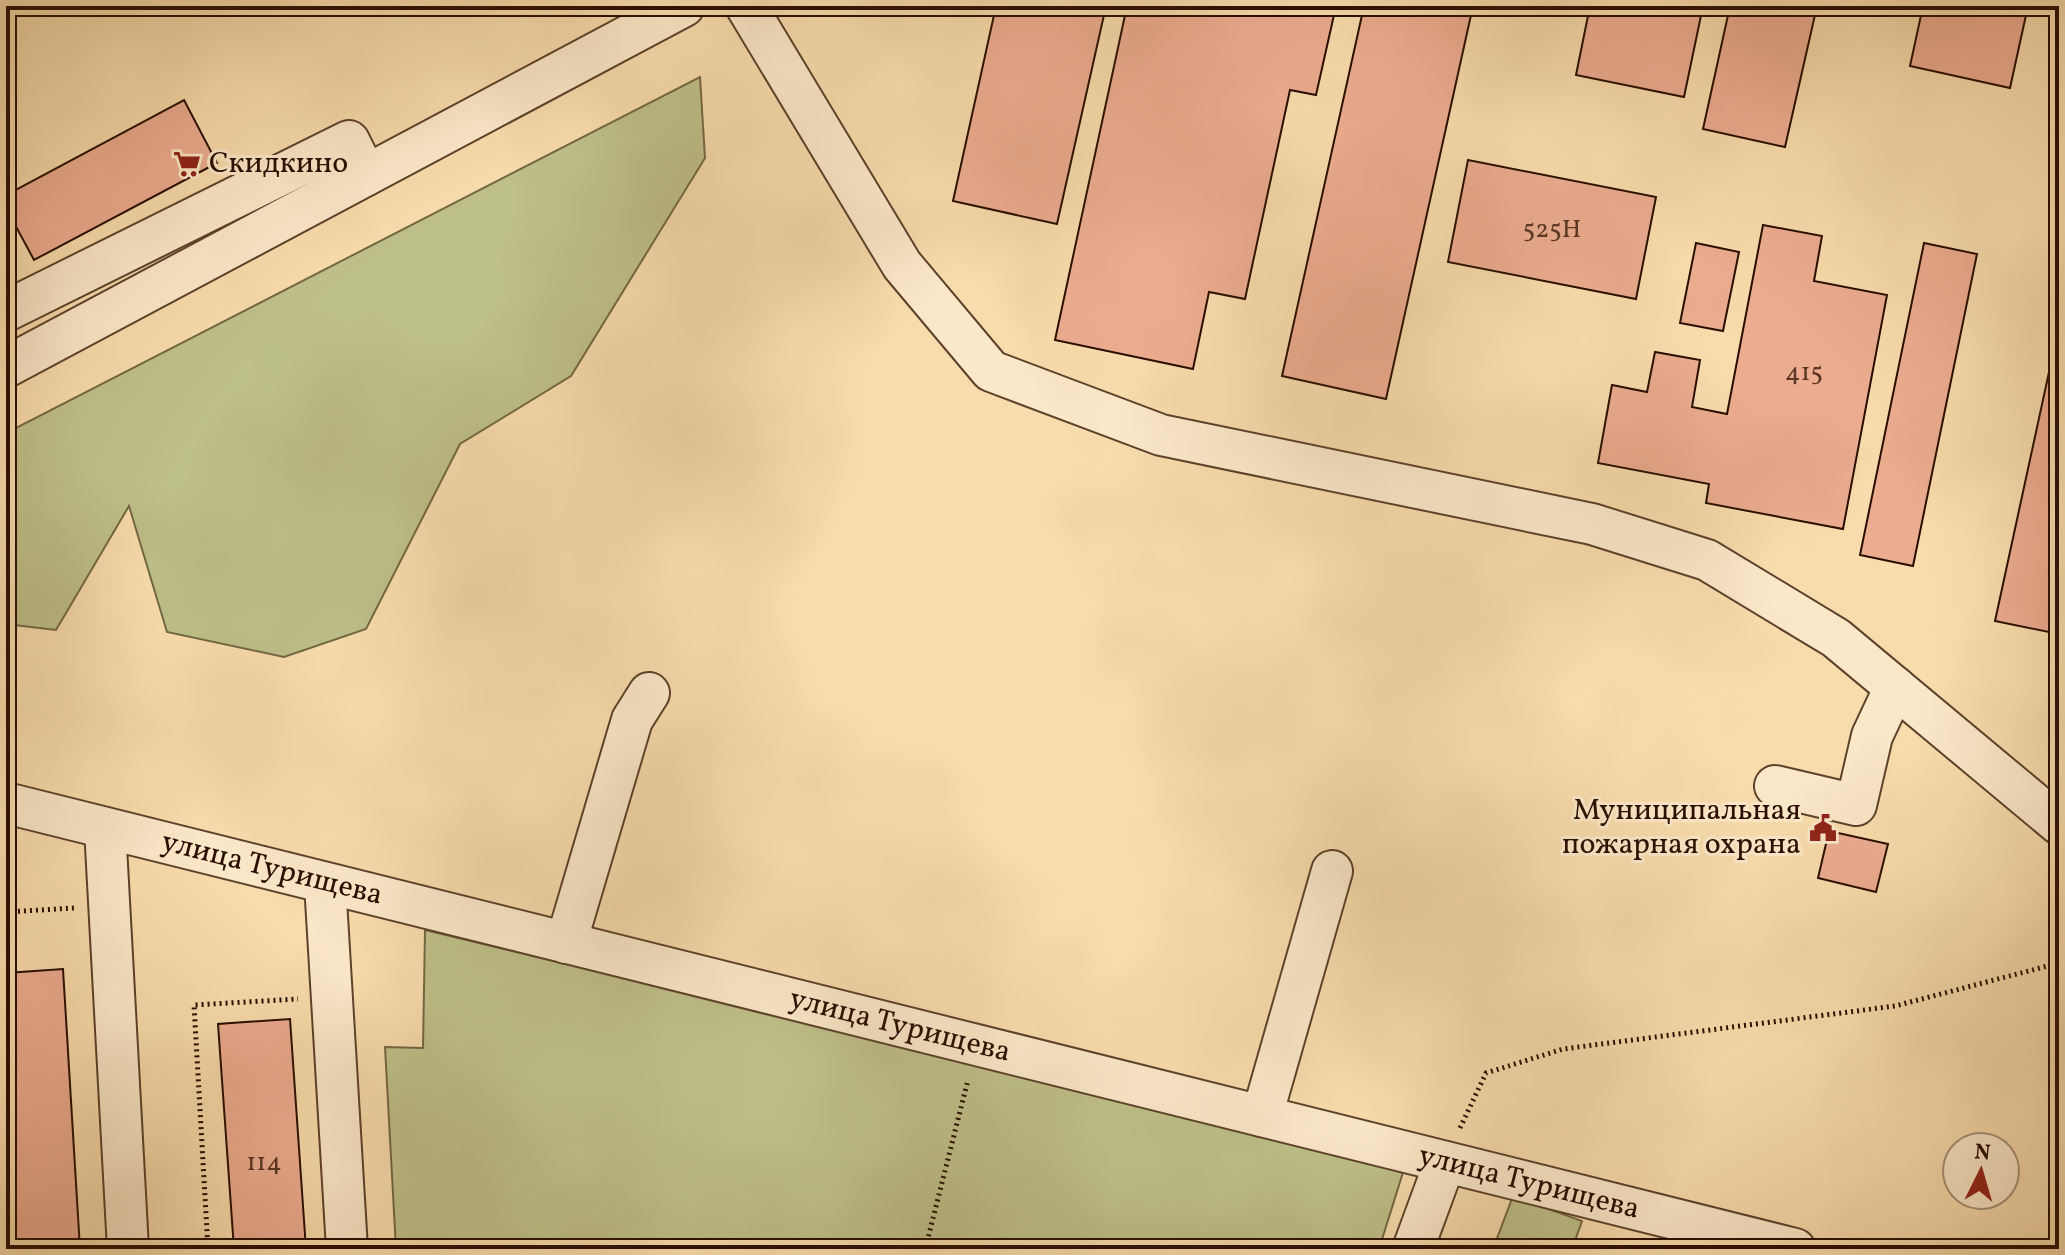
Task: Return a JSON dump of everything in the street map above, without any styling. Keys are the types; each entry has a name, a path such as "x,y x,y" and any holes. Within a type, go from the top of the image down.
{"street":[{"path":"11,351 366,175 684,6"},
{"path":"746,6 902,265 991,371 1161,435 1592,524 1707,560 1836,638 2059,824"},
{"path":"6,311 349,141 366,175"},
{"path":"1775,786 1856,805 1872,736 1895,687"},
{"path":"566,943 632,720 649,693"},
{"name":"улица Турищева","path":"6,803 1445,1162 1726,1241 1795,1249"},
{"path":"105,828 128,1249"},
{"path":"1262,1116 1332,871"},
{"path":"325,883 347,1249"},
{"path":"1413,1249 1445,1162"}],"path":[{"path":"6,912 107,906"},
{"path":"1445,1162 1486,1073 1563,1049 1895,1006 2059,963"},
{"path":"208,1249 194,1005 331,997"},
{"path":"927,1242 977,1045"}],"green space":[{"path":"700,77 705,158 571,376 460,444 366,629 284,657 167,632 129,506 56,630 6,624 6,433"},
{"path":"425,930 1405,1166 1379,1249 396,1249 385,1047 423,1048"},
{"path":"1513,1196 1582,1221 1572,1249 1493,1249"}],"building":[{"path":"996,6 1106,6 1057,224 953,201"},
{"path":"1127,6 1336,6 1316,95 1290,90 1245,299 1209,292 1193,369 1055,340"},
{"path":"1364,6 1473,6 1386,399 1282,376"},
{"path":"1590,6 1703,6 1684,97 1576,75"},
{"path":"1730,6 1817,6 1785,147 1703,129"},
{"path":"1923,6 2028,6 2010,88 1910,66"},
{"path":"184,100 217,163 34,260 6,208 6,195"},
{"path":"1468,160 1656,197 1636,299 1448,262"},
{"path":"1763,225 1822,236 1814,281 1887,295 1843,529 1706,503 1709,484 1598,463 1612,385 1647,392 1655,352 1700,360 1692,407 1727,414"},
{"path":"1696,243 1739,252 1723,331 1680,323"},
{"path":"1924,243 1977,254 1913,566 1860,555"},
{"path":"2059,326 2059,634 1995,621"},
{"path":"1829,831 1888,844 1876,892 1818,878"},
{"path":"63,969 80,1249 6,1249 6,973"},
{"path":"290,1019 306,1249 234,1249 218,1024"}],"place":[{"name":"Скидкино","path":"187,164"},
{"name":"Муниципальная пожарная охрана","path":"1823,828"}]}
